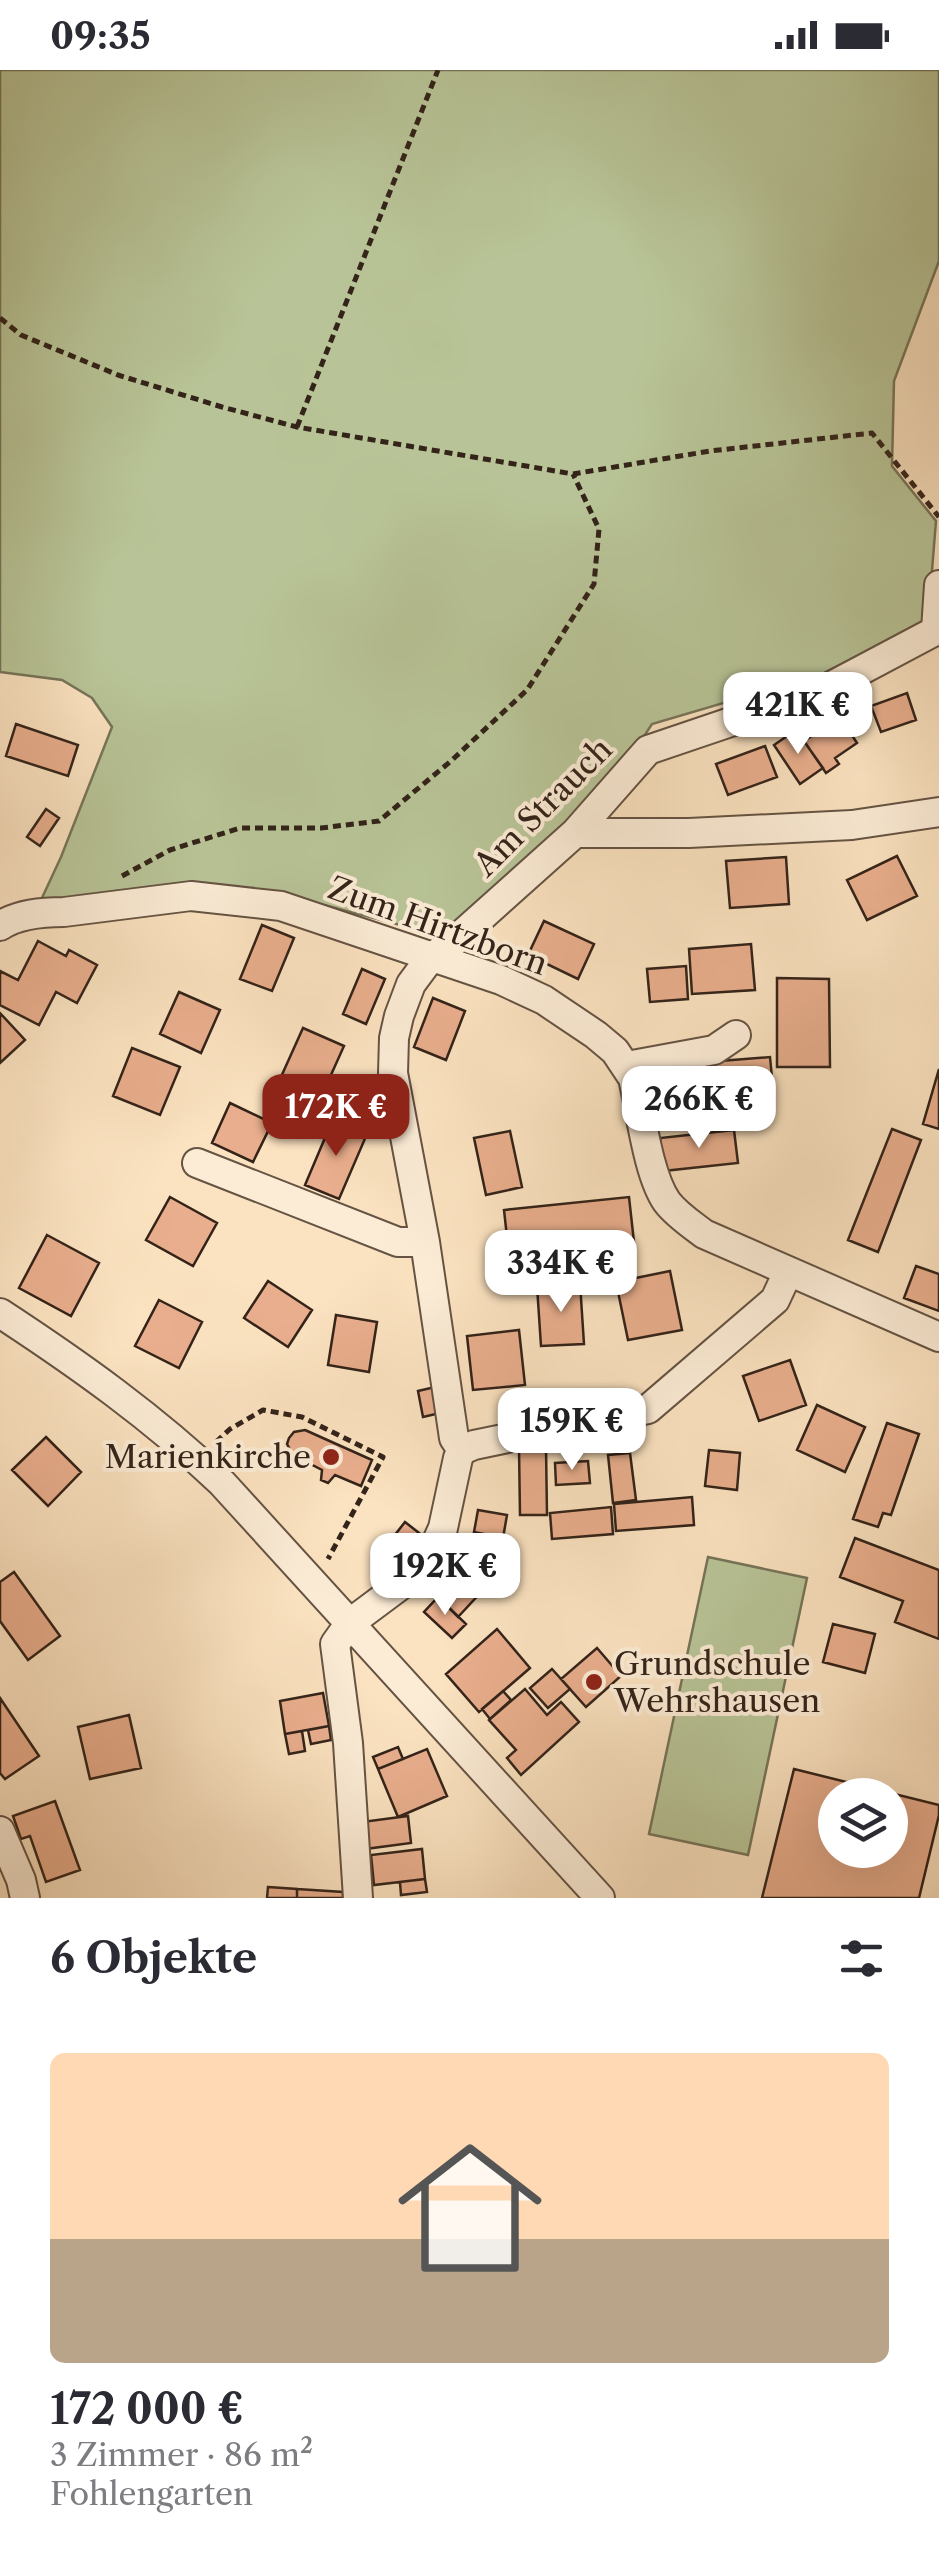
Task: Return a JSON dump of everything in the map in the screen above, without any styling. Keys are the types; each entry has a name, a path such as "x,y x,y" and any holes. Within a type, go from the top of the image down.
{"street":[{"name":"Am Strauch","path":"431,957 450,946 575,834 648,750 822,691 938,630 939,585"},
{"path":"575,834 852,825 939,812"},
{"name":"Zum Hirtzborn","path":"0,926 9,920 46,912 191,896 282,906 501,980 573,1017 615,1051 633,1078 656,1179 667,1201 682,1218 704,1234 939,1337"},
{"path":"431,957 412,984 399,1016 393,1072 425,1242 454,1438 462,1450"},
{"path":"626,1066 714,1050 736,1035"},
{"path":"197,1163 398,1242 425,1242"},
{"path":"358,1898 348,1743 335,1644 350,1622 401,1586 434,1548 443,1528 462,1450 648,1409 774,1300 788,1272"},
{"path":"0,1313 118,1394 222,1483 600,1898"},
{"path":"0,1831 25,1898"}],"path":[{"path":"297,426 438,70"},
{"path":"0,318 21,334 118,375 222,407 297,426 573,474 710,451 872,433 939,517"},
{"path":"142,865 170,850 240,828 322,828 379,821 451,760 527,690 594,584 599,530 573,474"},
{"path":"198,1460 230,1429 263,1410 302,1417 384,1457 314,1583"}],"green space":[{"path":"0,70 939,70 939,261 894,381 892,466 936,521 928,620 822,674 652,724 587,823 442,936 297,898 216,884 41,900 112,727 92,698 62,680 0,672"},
{"path":"708,1557 807,1578 748,1855 649,1834"}],"building":[{"path":"907,693 916,720 881,732 871,706"},
{"path":"840,717 857,743 835,758 839,764 826,773 804,741"},
{"path":"16,724 78,745 68,776 6,756"},
{"path":"796,730 823,768 800,784 774,745"},
{"path":"765,746 777,777 728,795 716,764"},
{"path":"46,809 59,818 40,846 27,837"},
{"path":"897,856 917,896 867,920 847,880"},
{"path":"786,857 789,904 730,908 726,861"},
{"path":"544,921 594,944 578,979 528,955"},
{"path":"262,925 294,938 272,991 240,979"},
{"path":"38,941 66,956 69,950 97,965 77,1003 56,992 39,1025 0,1005 0,971 18,980"},
{"path":"751,944 755,990 692,994 689,949"},
{"path":"686,966 688,999 650,1002 647,969"},
{"path":"362,969 385,979 366,1024 343,1014"},
{"path":"777,978 829,979 830,1067 777,1067"},
{"path":"179,992 220,1010 201,1053 160,1034"},
{"path":"433,998 465,1011 446,1060 414,1047"},
{"path":"0,1013 25,1040 0,1063"},
{"path":"303,1028 344,1046 317,1106 276,1088"},
{"path":"132,1048 180,1067 160,1115 113,1096"},
{"path":"770,1057 774,1098 698,1103 695,1063"},
{"path":"939,1069 939,1129 923,1124"},
{"path":"230,1103 272,1123 253,1162 212,1143"},
{"path":"333,1119 367,1134 339,1199 305,1185"},
{"path":"892,1129 921,1140 878,1252 848,1240"},
{"path":"734,1130 738,1163 663,1171 660,1138"},
{"path":"510,1131 522,1187 486,1195 474,1138"},
{"path":"170,1197 217,1223 193,1266 146,1240"},
{"path":"629,1197 634,1242 509,1255 504,1210"},
{"path":"47,1235 99,1263 71,1316 19,1288"},
{"path":"916,1266 939,1274 939,1311 904,1298"},
{"path":"670,1271 682,1330 628,1340 616,1282"},
{"path":"268,1281 312,1310 288,1347 244,1318"},
{"path":"580,1283 584,1344 541,1346 537,1286"},
{"path":"159,1300 202,1322 179,1368 135,1346"},
{"path":"336,1315 377,1322 369,1372 328,1365"},
{"path":"519,1330 525,1385 473,1390 467,1336"},
{"path":"790,1360 806,1405 759,1421 743,1376"},
{"path":"435,1387 440,1413 423,1417 418,1391"},
{"path":"817,1405 865,1427 845,1472 797,1450"},
{"path":"887,1423 919,1434 891,1515 883,1513 878,1527 853,1519"},
{"name":"Marienkirche","path":"305,1430 372,1460 361,1486 335,1475 328,1483 321,1480 322,1470 293,1455 287,1444 289,1438 294,1432"},
{"path":"46,1437 81,1472 48,1506 12,1470"},
{"path":"519,1448 546,1448 547,1515 520,1515"},
{"path":"709,1450 740,1453 737,1490 705,1486"},
{"path":"630,1453 636,1500 613,1503 608,1455"},
{"path":"588,1461 590,1483 556,1485 555,1463"},
{"path":"692,1497 694,1525 616,1531 614,1504"},
{"path":"611,1507 613,1534 552,1539 550,1513"},
{"path":"478,1510 507,1515 503,1538 474,1532"},
{"path":"405,1522 428,1540 395,1581 373,1563"},
{"path":"855,1538 939,1570 939,1639 895,1622 903,1601 840,1577"},
{"path":"474,1539 499,1544 496,1557 471,1552"},
{"path":"471,1552 506,1559 501,1593 483,1590 459,1567"},
{"path":"456,1565 483,1590 458,1617 432,1591"},
{"path":"14,1572 60,1636 28,1660 0,1621 0,1582"},
{"path":"438,1597 466,1624 452,1638 424,1612"},
{"path":"833,1624 875,1634 865,1673 823,1662"},
{"path":"497,1629 530,1668 479,1712 446,1674"},
{"path":"597,1648 621,1676 586,1707 561,1679"},
{"path":"552,1669 570,1689 548,1708 530,1688"},
{"path":"525,1689 547,1715 561,1702 579,1722 521,1775 507,1758 516,1750 489,1720"},
{"path":"503,1691 511,1700 490,1719 482,1709"},
{"path":"323,1693 329,1726 285,1734 280,1701"},
{"path":"0,1698 39,1756 5,1779 0,1773"},
{"path":"129,1715 141,1768 90,1779 78,1727"},
{"path":"329,1726 331,1740 311,1744 308,1730"},
{"path":"302,1731 305,1751 289,1754 285,1734"},
{"path":"398,1747 403,1759 378,1769 373,1757"},
{"path":"427,1749 447,1796 398,1817 378,1769"},
{"path":"794,1769 830,1778 818,1778 818,1868 908,1868 908,1797 939,1805 919,1898 762,1898"},
{"path":"55,1801 80,1870 46,1882 30,1836 21,1839 13,1816"},
{"path":"408,1816 411,1843 365,1849 362,1822"},
{"path":"422,1849 425,1879 374,1885 371,1855"},
{"path":"425,1879 427,1892 401,1895 400,1882"},
{"path":"268,1887 297,1889 297,1898 267,1898"},
{"path":"297,1889 343,1892 343,1898 297,1898"}],"place":[{"name":"Marienkirche","path":"331,1457"},
{"name":"Grundschule Wehrshausen","path":"594,1682"}]}
